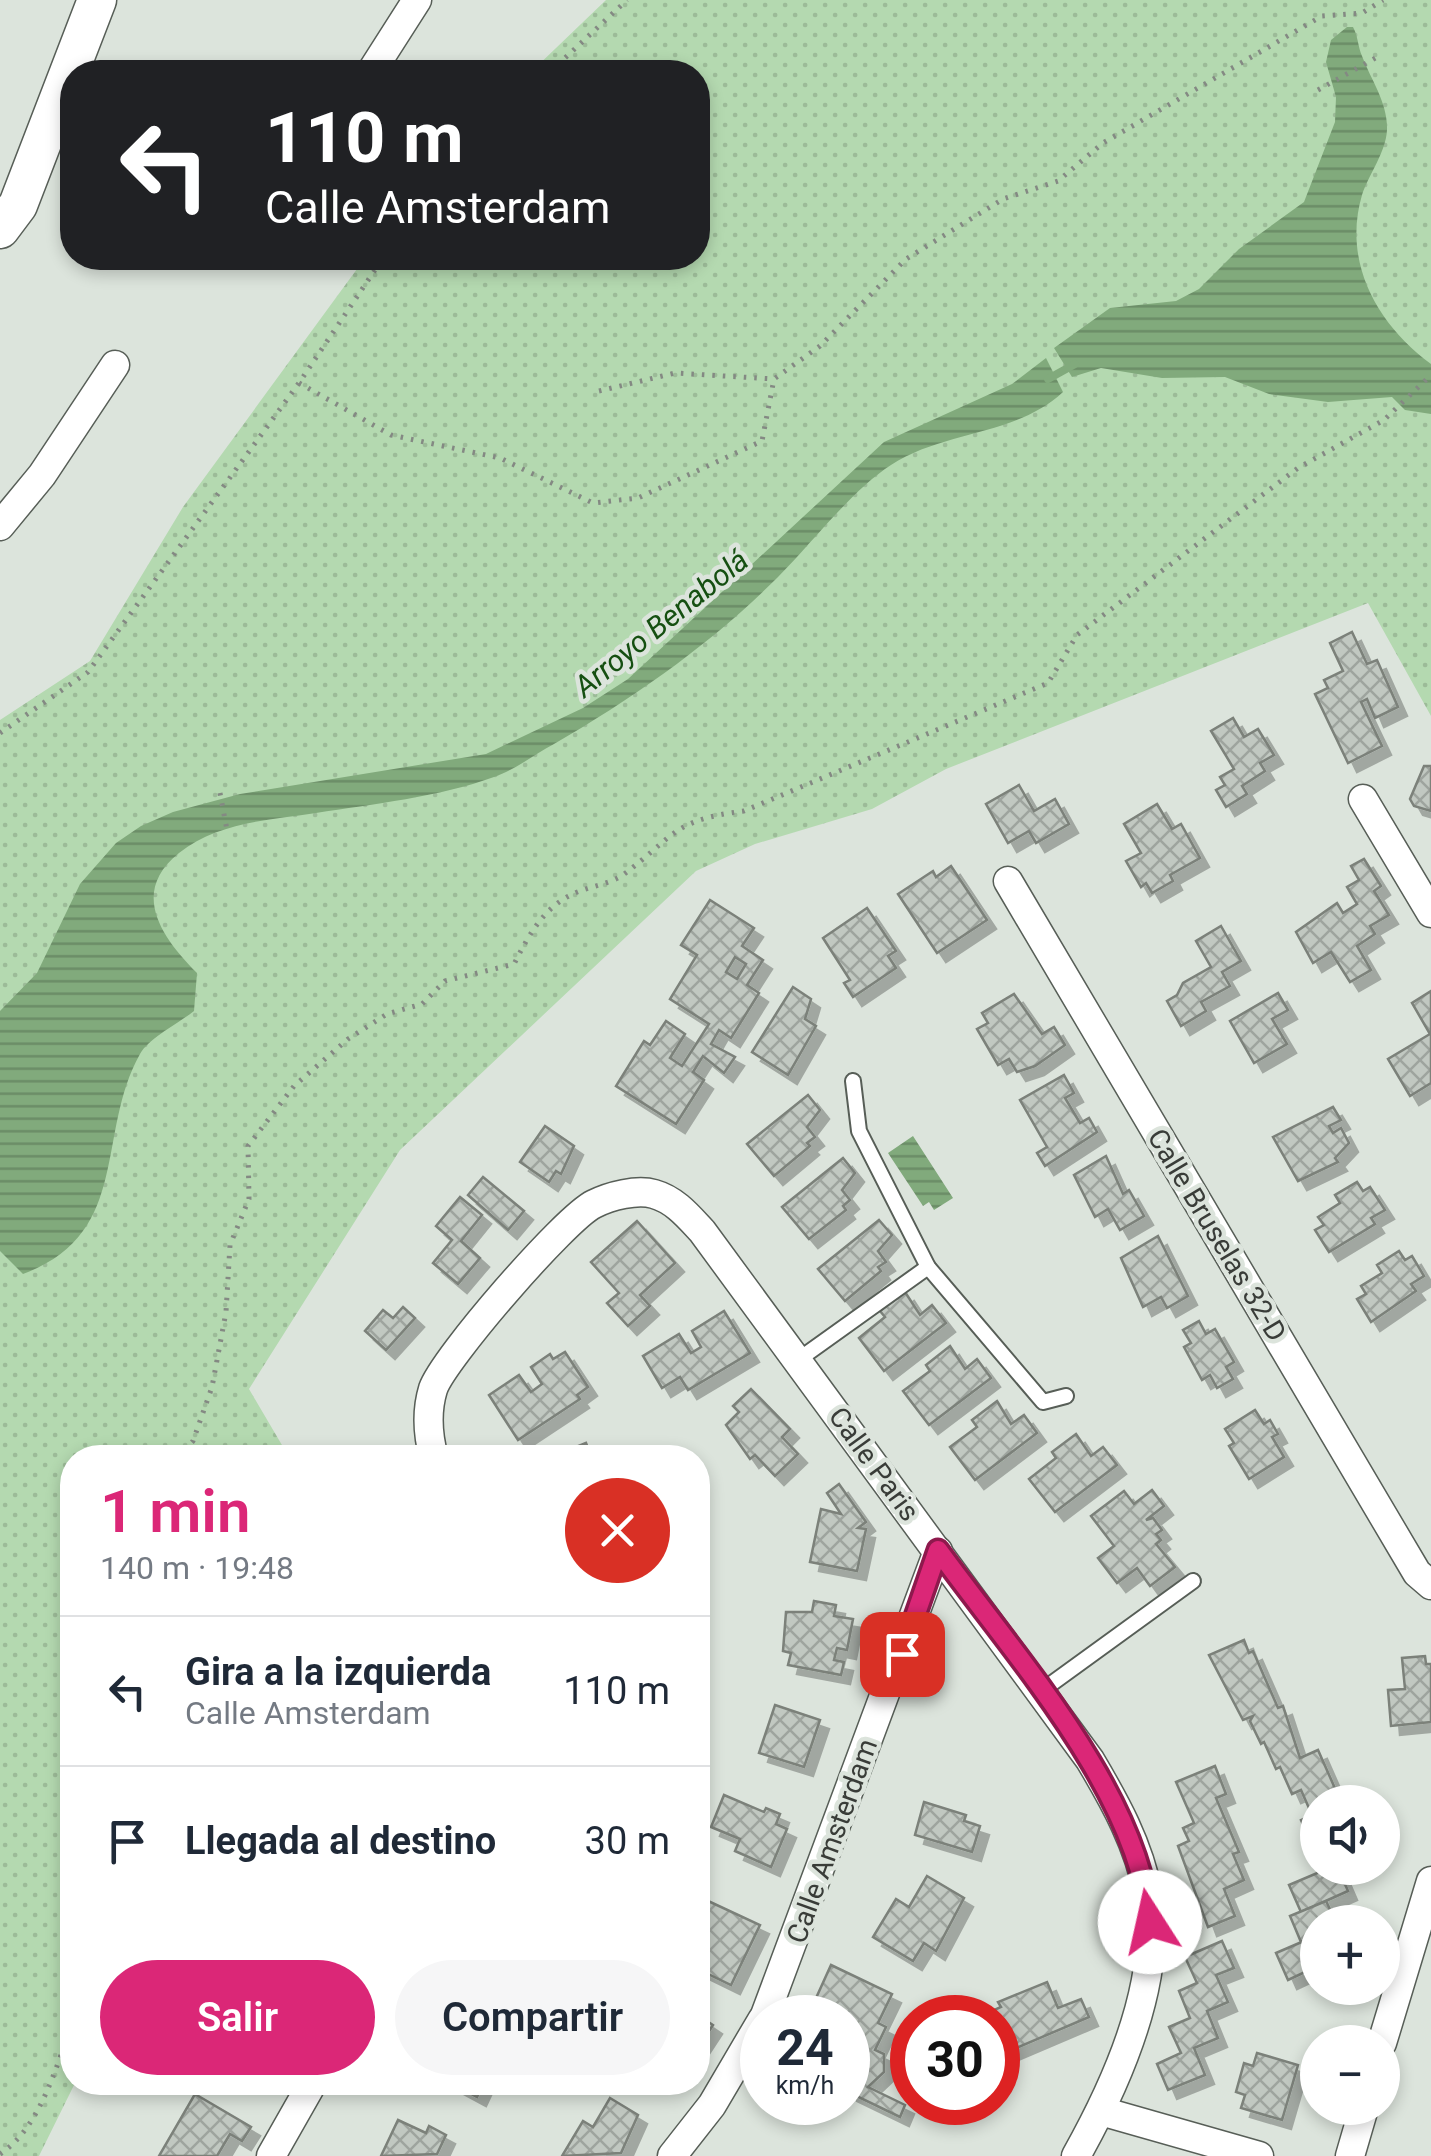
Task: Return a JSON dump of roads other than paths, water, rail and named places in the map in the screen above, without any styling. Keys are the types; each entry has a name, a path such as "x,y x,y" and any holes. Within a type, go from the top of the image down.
{"street":[{"path":"74,60 97,0"},
{"path":"379,60 418,0"},
{"path":"0,229 18,205 60,96"},
{"path":"0,526 42,475 114,365"},
{"path":"1363,799 1431,913"},
{"name":"Calle Bruselas 32-D","path":"1008,881 1418,1573 1431,1585"},
{"name":"Calle Paris","path":"431,1445 428,1433 434,1388 452,1358 557,1236 592,1205 620,1194 652,1193 678,1206 702,1231 1090,1760 1120,1811 1148,1894 1148,1958 1135,2014 1101,2112 1076,2156"},
{"name":"Calle Amsterdam","path":"772,1995 938,1550"},
{"path":"1387,2025 1431,1882"},
{"name":"Calle Amsterdam","path":"672,2156 712,2105 740,2058"},
{"path":"271,2156 306,2095"},
{"path":"1101,2112 1260,2156"},
{"path":"1350,2156 1359,2125"}],"lane":[{"path":"853,1082 859,1131 928,1266 1043,1402 1066,1396"},
{"path":"798,1360 928,1266"},
{"path":"1040,1692 1194,1582"}],"waterway":[{"name":"Arroyo Benabolá","path":"1048,379 1075,364"}]}
